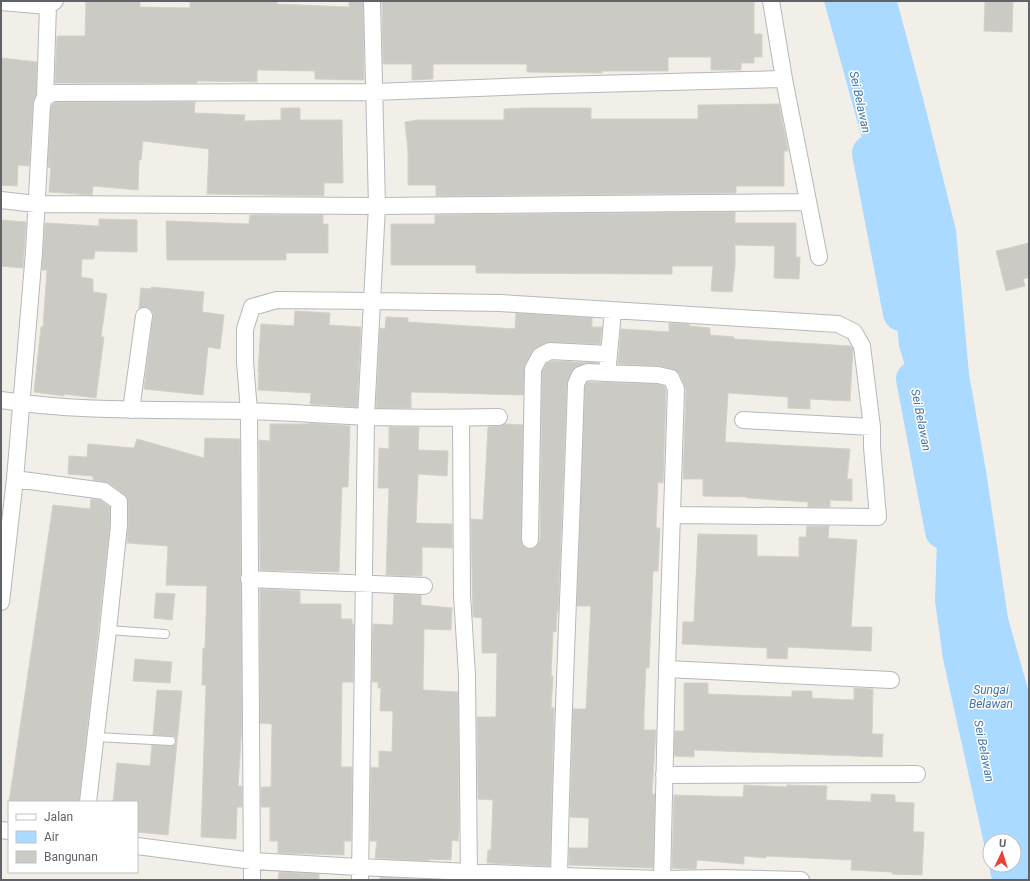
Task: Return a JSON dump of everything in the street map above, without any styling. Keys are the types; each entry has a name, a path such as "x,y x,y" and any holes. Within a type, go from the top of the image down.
{"street":[{"path":"359,873 365,584 366,417 377,206 372,1"},
{"path":"771,1 784,79 819,257"},
{"path":"1,2 51,3 45,97 42,104 15,479 1,602"},
{"path":"45,97 52,93 374,92 556,85 784,79"},
{"path":"1,200 36,204 377,206 808,202"},
{"path":"252,880 249,411 245,362 245,329 252,307 277,300 372,300 500,304 838,324 854,332 862,346 872,426 872,447 878,517 672,515"},
{"path":"607,373 613,311"},
{"path":"131,410 144,316"},
{"path":"530,540 533,369 540,356 550,351 609,354"},
{"path":"560,878 564,708 576,384 580,375 588,372 658,375 671,378 676,389 662,879"},
{"path":"1,400 21,403 131,410 249,411 366,417 498,417"},
{"path":"461,418 462,595 467,675 469,876"},
{"path":"743,420 872,426"},
{"path":"15,479 104,491 119,502 119,525 88,801"},
{"path":"250,579 424,586"},
{"path":"667,669 891,680"},
{"path":"664,775 917,774"},
{"path":"138,846 359,873 560,878 721,878 801,880"}],"lane":[{"path":"108,630 165,634"},
{"path":"96,737 172,741"}],"water":[{"name":"Sungai Belawan","path":"824,1 897,1 956,230 969,374 986,471 1008,618 1029,693 1029,880 992,880 990,873 1022,873 1022,833 982,833 982,835 943,659 935,601 938,509 928,442 899,346 889,236"}],"building":[{"path":"86,1 140,1 140,7 190,8 190,1 277,1 277,4 349,7 349,1 363,1 364,80 315,79 315,71 257,70 257,82 197,81 197,83 55,83 57,36 85,36"},
{"path":"382,1 754,1 754,34 762,34 762,57 754,57 754,63 741,63 741,70 711,70 711,57 668,57 668,71 602,71 602,73 527,72 527,64 433,64 433,79 412,80 412,64 383,64"},
{"path":"985,1 1013,1 1012,32 984,31"},
{"path":"1,58 37,62 36,95 33,103 29,166 18,165 17,186 1,185"},
{"path":"55,102 195,102 194,113 245,115 244,121 281,120 281,108 300,108 300,120 342,120 343,183 324,183 324,196 207,194 209,149 143,141 141,160 139,160 138,190 93,186 92,195 49,192 51,168 48,167 51,106"},
{"path":"779,104 788,151 784,151 784,186 736,186 736,193 436,196 436,185 408,185 408,151 405,122 418,120 504,120 504,109 525,108 591,108 591,119 698,119 698,105"},
{"path":"735,212 735,223 796,223 796,257 800,257 799,279 774,278 775,246 735,245 735,266 732,292 711,291 713,266 672,266 672,274 650,274 476,273 476,265 391,265 391,224 435,224 435,215"},
{"path":"250,215 323,215 323,224 328,224 328,253 286,253 286,260 167,260 166,221 249,224"},
{"path":"99,219 137,220 137,252 95,251 94,259 82,259 81,277 93,279 93,292 107,294 101,337 104,337 96,398 34,392 41,327 43,327 47,270 42,270 45,223 99,226"},
{"path":"1,220 26,222 23,268 1,266"},
{"path":"1029,243 1029,277 1023,279 1025,286 1006,291 996,251"},
{"path":"151,287 204,292 202,312 224,315 220,349 208,347 203,395 144,389 153,312 149,308 139,308 141,288 151,289"},
{"path":"295,311 330,313 329,325 361,327 357,407 310,404 311,393 258,390 261,324 294,326"},
{"path":"516,313 592,318 592,327 602,327 600,344 550,342 536,348 525,365 523,395 411,392 411,408 376,408 380,328 385,329 386,317 408,318 408,322 515,329"},
{"path":"669,323 689,324 689,326 710,328 710,335 734,337 734,339 851,346 853,349 850,401 810,399 810,409 788,408 788,397 728,393 725,442 850,449 847,479 852,479 852,501 830,500 830,507 808,507 808,502 747,497 703,496 703,479 683,479 686,389 680,374 673,369 660,366 618,364 621,329 669,332"},
{"path":"552,361 598,363 585,363 574,368 567,384 558,611 556,632 553,631 551,676 553,676 551,708 554,708 550,866 487,863 488,850 491,850 493,800 478,799 477,717 496,717 497,653 482,653 482,618 473,617 471,519 483,520 488,427 505,424 523,425 521,540 522,545 525,548 535,548 538,545 540,540 542,371 547,363"},
{"path":"587,382 657,384 664,386 666,391 663,483 658,482 656,528 660,528 658,571 653,571 649,668 646,668 644,711 644,730 656,730 652,794 655,794 653,868 569,865 569,848 588,848 589,818 570,817 573,709 586,709 591,606 577,606 585,386"},
{"path":"309,423 350,426 348,487 342,487 339,572 260,570 259,440 270,441 270,424"},
{"path":"389,427 419,427 418,450 448,451 447,476 418,474 416,523 452,524 452,548 422,547 422,576 386,575 389,488 378,488 379,448 389,449"},
{"path":"205,438 240,439 242,723 238,786 242,786 242,807 237,807 236,839 201,837 206,685 202,685 207,586 166,585 168,546 127,543 128,502 125,495 109,483 93,480 93,476 68,474 69,456 87,457 88,444 134,448 137,439 204,458"},
{"path":"91,499 100,500 110,507 110,524 79,801 9,801 53,505 90,509"},
{"path":"807,526 829,526 828,538 857,540 851,627 872,627 871,651 788,647 787,659 767,658 767,648 682,644 683,622 694,622 698,534 757,535 757,556 799,557 799,537 806,537"},
{"path":"260,589 300,591 300,604 341,604 341,619 352,619 352,624 354,624 353,682 342,682 341,767 352,767 351,841 344,841 344,855 278,853 278,841 270,841 270,807 261,807 261,787 271,787 272,724 260,723"},
{"path":"156,593 175,594 172,620 154,618"},
{"path":"394,594 421,595 421,605 452,608 451,630 424,629 423,690 458,692 459,824 458,841 452,840 451,860 429,859 429,861 375,858 377,841 370,841 371,767 379,768 379,751 392,752 393,711 380,711 381,688 378,688 378,682 372,682 373,624 393,625"},
{"path":"135,659 172,662 170,683 133,681"},
{"path":"684,683 708,683 708,694 792,697 792,691 812,691 812,698 854,700 854,688 873,689 872,734 883,734 882,757 694,750 694,757 674,756 675,731 684,731"},
{"path":"157,690 182,691 168,835 138,832 138,801 113,801 117,763 150,766 152,745 171,746 176,744 176,739 174,736 153,735"},
{"path":"744,785 787,787 787,785 827,786 826,800 871,802 871,794 895,795 895,802 914,803 913,832 924,832 922,875 851,870 852,860 766,856 766,858 744,856 744,864 697,860 696,869 672,868 674,795 743,797"},
{"path":"279,872 319,874 319,880 278,880"},
{"path":"380,877 428,880 380,880"}],"waterway":[{"name":"Sei Belawan","path":"870,153 901,313"},
{"name":"Sei Belawan","path":"914,379 943,531"}]}
